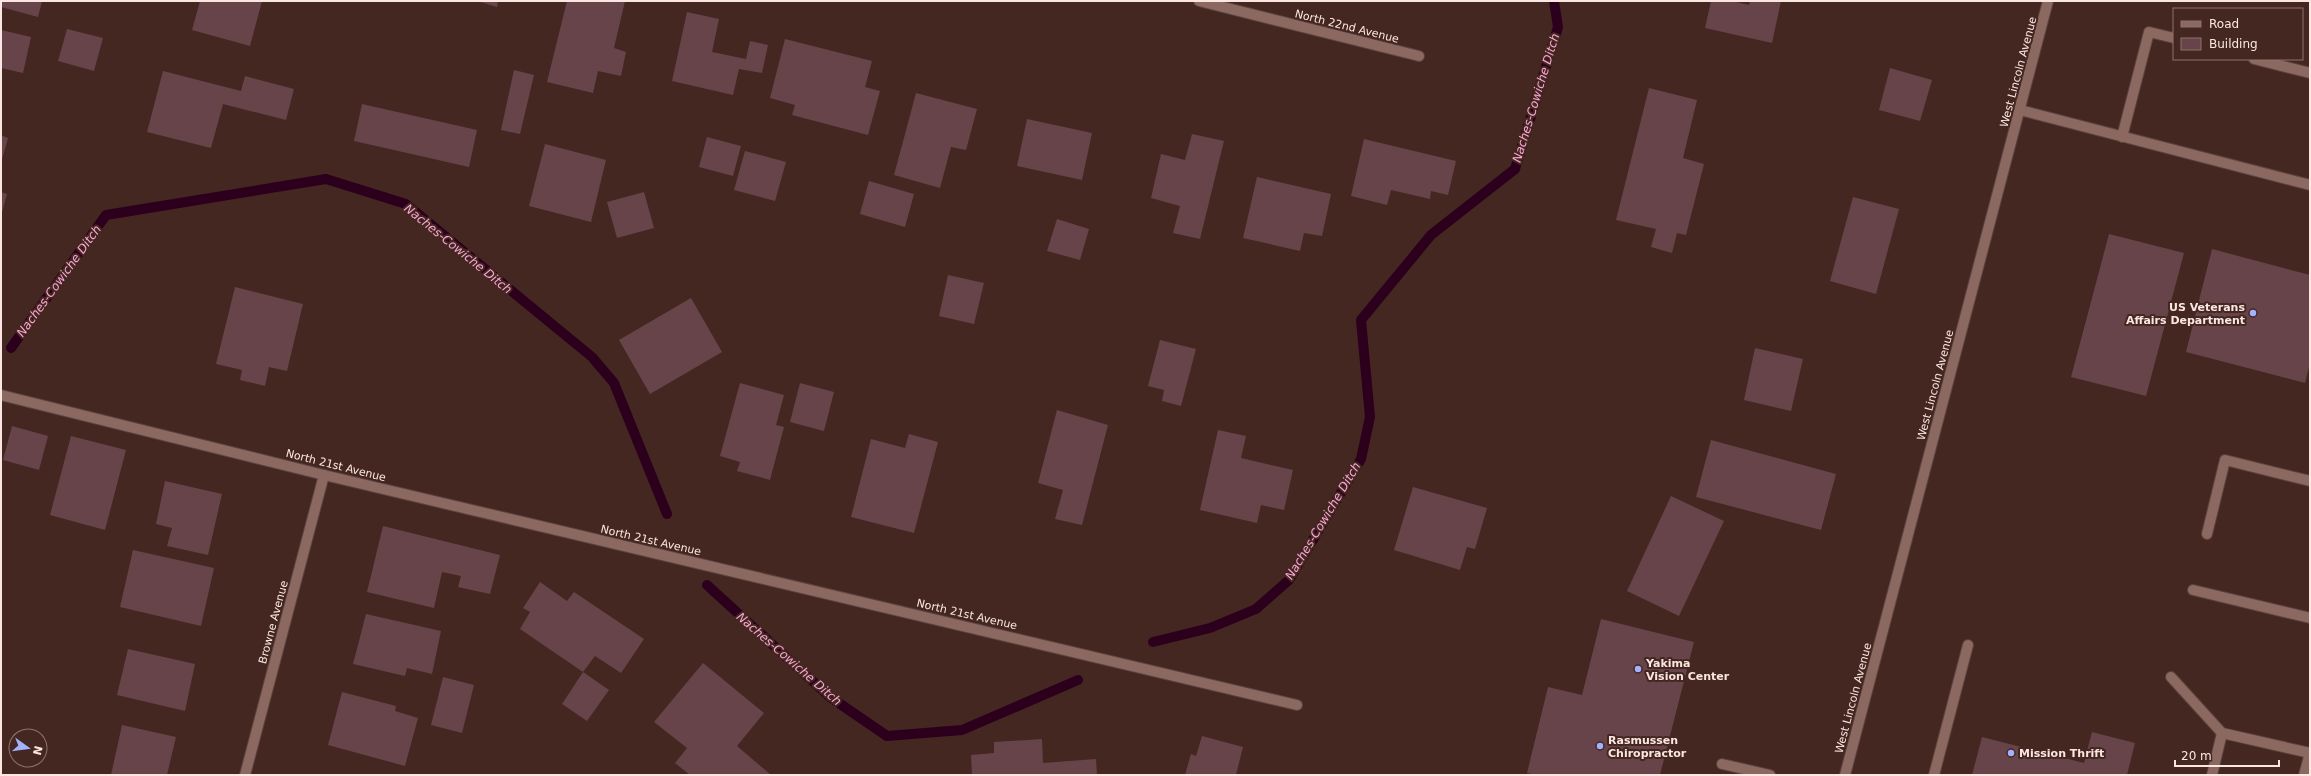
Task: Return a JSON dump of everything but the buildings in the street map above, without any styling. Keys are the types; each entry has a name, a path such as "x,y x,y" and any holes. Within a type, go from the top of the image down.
{"street":[{"name":"North 22nd Avenue","path":"1199,1 1419,56"},
{"name":"West Lincoln Avenue","path":"1845,775 2048,1"},
{"path":"2122,136 2149,32 2173,38"},
{"path":"2258,60 2310,74"},
{"path":"2020,110 2310,185"},
{"name":"North 21st Avenue","path":"1,395 324,475 1297,705"},
{"path":"2207,534 2225,460 2310,481"},
{"name":"Browne Avenue","path":"245,775 324,475"},
{"path":"2193,590 2310,618"},
{"path":"1934,775 1968,645"},
{"path":"2170,677 2222,732 2310,753 2304,775"},
{"path":"2212,775 2222,732"},
{"path":"1722,764 1770,775"}],"waterway":[{"name":"Naches-Cowiche Ditch","path":"1153,642 1210,628 1256,609 1289,580 1361,459 1370,417 1361,320 1431,235 1515,169 1558,27 1554,1"},
{"name":"Naches-Cowiche Ditch","path":"11,348 106,215 326,179 406,204 592,357 614,383 667,514"},
{"name":"Naches-Cowiche Ditch","path":"707,585 830,697 887,736 962,730 1078,680"}],"place":[{"name":"US Veterans Affairs Department","path":"2253,313"},
{"name":"Yakima Vision Center","path":"1638,669"},
{"name":"Rasmussen Chiropractor","path":"1600,746"},
{"name":"Mission Thrift","path":"2011,753"}]}
